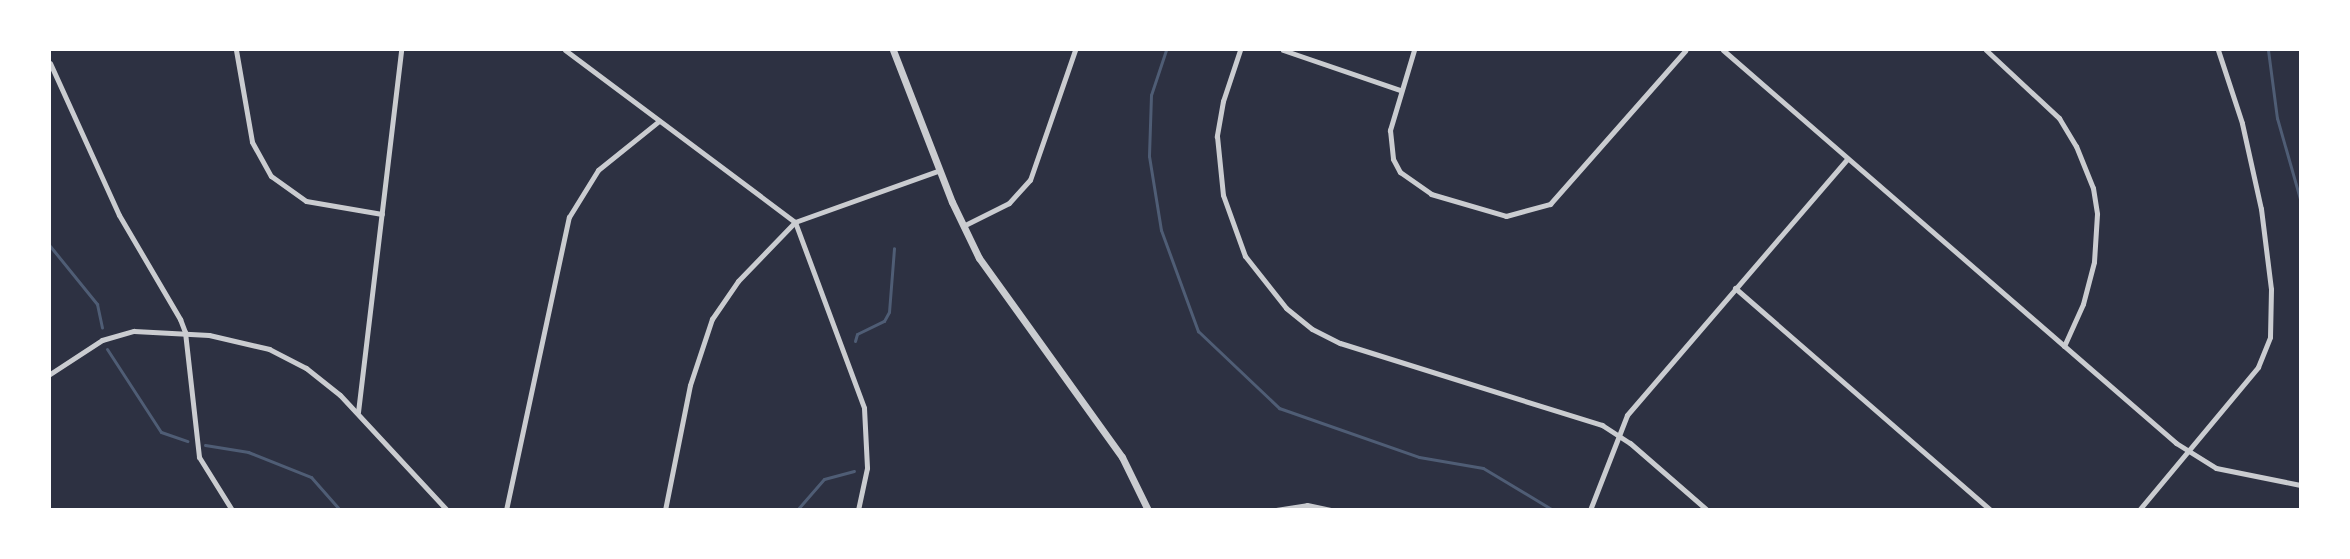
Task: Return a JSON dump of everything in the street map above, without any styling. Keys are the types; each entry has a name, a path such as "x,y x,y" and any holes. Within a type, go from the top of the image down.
{"street":[{"path":"236,50 252,142 271,176 306,201 382,214"},
{"path":"358,412 401,50"},
{"path":"565,50 573,52 658,121 795,222 864,408 867,468 858,510"},
{"path":"893,50 963,226 1003,295 1122,457 1149,510"},
{"path":"963,226 1009,203 1030,180 1075,50"},
{"path":"1240,50 1223,101 1217,136 1223,195 1245,256 1286,308 1312,329 1340,343 1602,425 1619,435 1707,510"},
{"path":"1283,50 1400,90"},
{"path":"1414,50 1400,90 1390,144 1393,159 1409,181 1431,194 1506,216 1518,215 1550,204 1686,50"},
{"path":"1723,50 2187,452 2216,468 2301,485"},
{"path":"1986,50 2059,118 2076,146 2093,188 2097,214 2094,262 2082,304 2064,346"},
{"path":"2139,510 2258,367 2266,352 2272,321 2269,268 2251,158 2218,50"},
{"path":"50,63 119,215 185,332 199,456 232,510"},
{"path":"507,510 569,217 598,170 658,121"},
{"path":"1590,510 1627,415 1847,159"},
{"path":"665,510 690,385 712,319 738,281 795,222 940,170"},
{"path":"1735,288 1989,510"},
{"path":"50,374 102,340 122,332 185,332 234,339 286,356 323,381 358,412 447,510"},
{"path":"1276,510 1307,505 1330,510"}],"waterway":[{"path":"1166,50 1151,95 1149,156 1161,230 1198,331 1279,408 1419,457 1483,468 1553,510"},
{"path":"2268,50 2277,118 2300,199"},
{"path":"50,246 97,304 102,327"},
{"path":"855,341 857,334 884,321 889,312 894,248"},
{"path":"107,349 161,432 187,441"},
{"path":"205,445 248,452 311,477 340,510"},
{"path":"797,510 824,479 854,471"}]}
